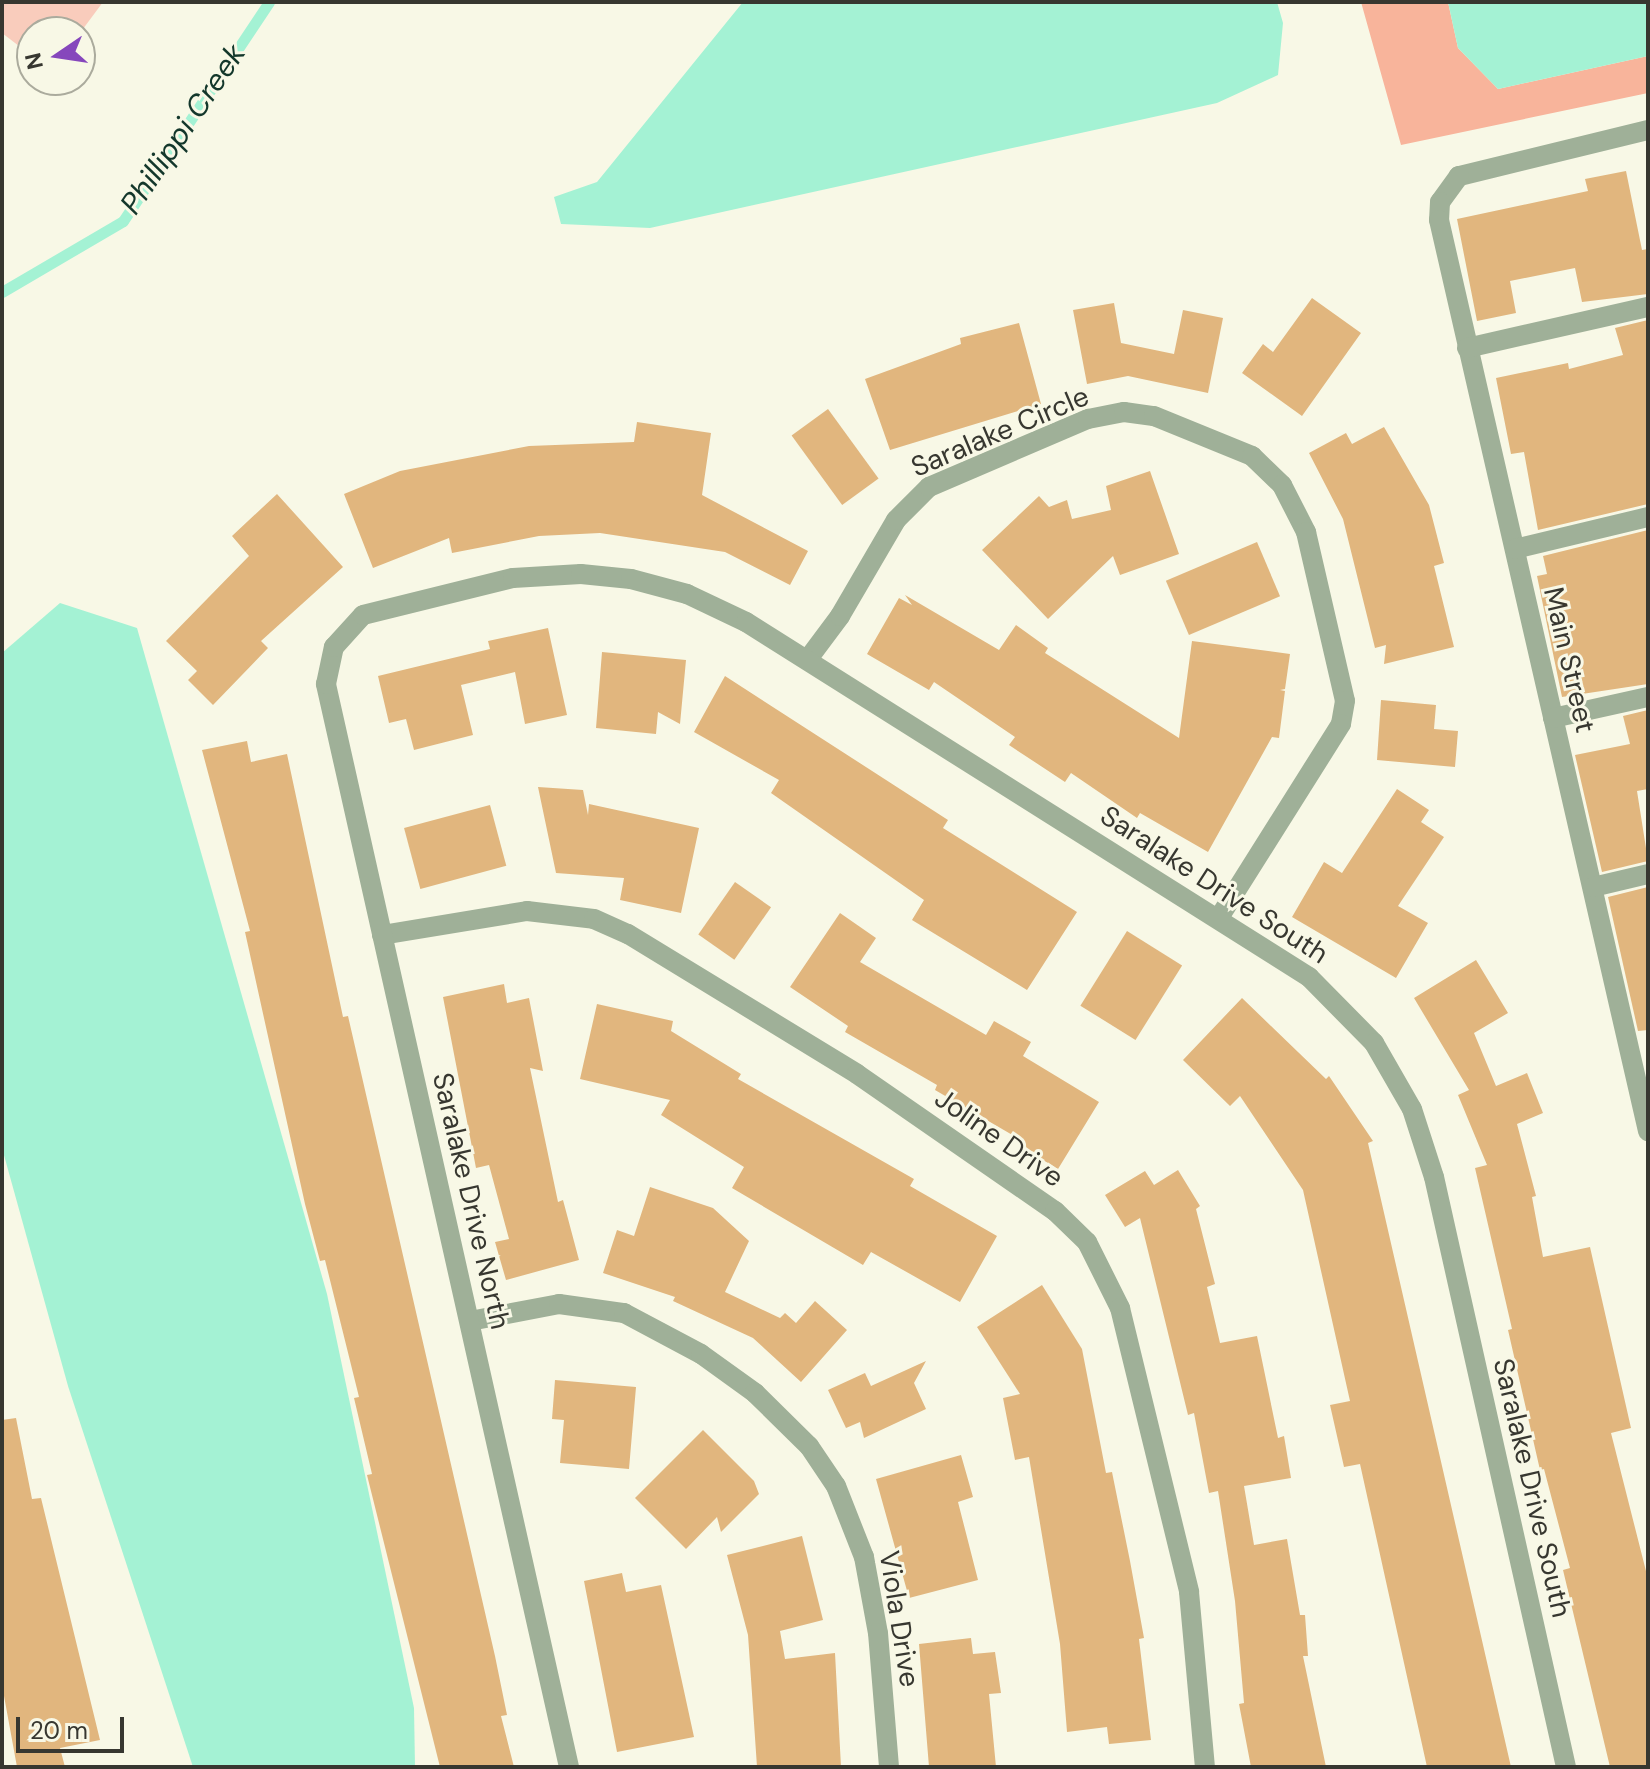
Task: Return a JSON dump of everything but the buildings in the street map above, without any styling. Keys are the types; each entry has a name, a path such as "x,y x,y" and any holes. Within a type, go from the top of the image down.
{"street":[{"name":"Main Street","path":"1648,130 1475,169 1459,176 1440,202 1439,220 1593,887 1639,1055 1648,1131"},
{"path":"1467,348 1648,307"},
{"name":"Saralake Circle","path":"808,659 840,616 896,520 929,487 1088,419 1124,412 1154,416 1252,456 1282,485 1306,532 1345,701 1341,724 1219,918"},
{"path":"1515,549 1648,517"},
{"name":"Saralake Drive South","path":"334,647 348,626 381,608 513,578 581,574 631,579 687,594 808,659 1219,918 1335,999 1374,1043 1412,1109 1434,1177 1566,1767"},
{"name":"Saralake Drive North","path":"334,647 326,684 569,1767"},
{"path":"1553,718 1648,697"},
{"path":"1593,887 1648,874"},
{"name":"Joline Drive","path":"382,935 527,911 594,919 628,934 857,1074 1055,1211 1087,1242 1120,1308 1189,1592 1205,1767"},
{"name":"Viola Drive","path":"470,1321 559,1304 624,1313 701,1354 755,1393 800,1437 836,1486 864,1557 878,1633 889,1767"}],"shaded area":[{"path":"2,2 103,2 93,16 16,16 16,44 2,33"},
{"path":"743,2 1277,2 1283,23 1278,75 1217,103 650,228 561,224 554,197 597,182"},
{"path":"1361,2 1448,2 1458,48 1498,89 1648,56 1648,93 1401,145"},
{"path":"1448,2 1648,2 1648,56 1498,89 1458,48"},
{"path":"60,603 137,628 327,1294 414,1708 415,1767 193,1767 68,1386 2,1148 2,653"}],"waterway":[{"name":"Phillippi Creek","path":"2,292 123,221 269,2"}]}
